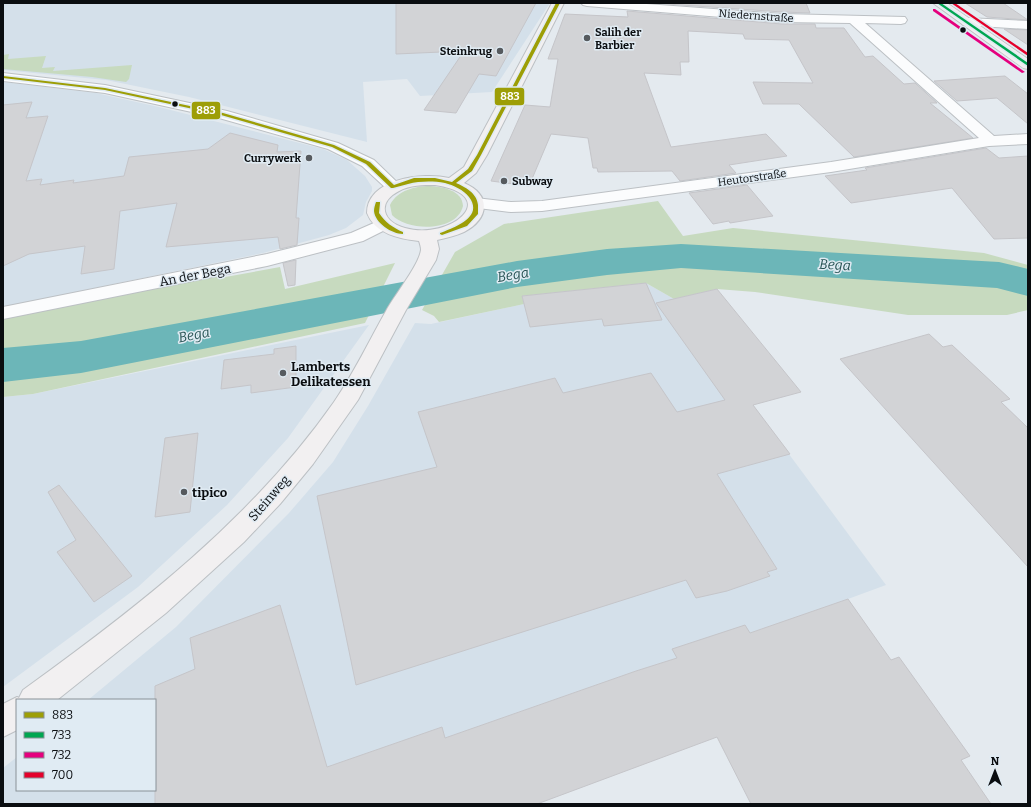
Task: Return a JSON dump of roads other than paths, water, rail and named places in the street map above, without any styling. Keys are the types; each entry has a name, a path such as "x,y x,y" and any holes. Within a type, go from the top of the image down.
{"street":[{"path":"453,183 470,170 479,155 558,3"},
{"name":"Niedernstraße","path":"587,3 782,18 901,20"},
{"path":"939,3 1028,65"},
{"path":"854,20 987,137 989,141"},
{"path":"967,22 1028,25"},
{"path":"3,77 105,89 222,114 333,146 368,163 394,187"},
{"name":"Heutorstraße","path":"476,203 510,207 542,206 831,167 989,141 1028,139"},
{"path":"426,180 453,183 467,189 474,197 476,203 476,210 473,216 465,224 454,230 427,236 402,233 394,231 383,224 377,216 376,208 379,200 394,187 404,183 426,180"},
{"name":"An der Bega","path":"3,313 267,260 357,237 383,224"},
{"name":"Steinweg","path":"34,699 64,678 152,608 246,524 283,483 336,416 359,380 426,260 430,249 427,236"}],"waterway":[{"name":"Bega","path":"3,365 81,357 517,274 607,262 681,256 999,275 1028,283"}],"place":[{"name":"Salih der Barbier","path":"587,38"},
{"name":"Steinkrug","path":"500,51"},
{"name":"Currywerk","path":"309,158"},
{"name":"Subway","path":"504,181"},
{"name":"Lamberts Delikatessen","path":"283,373"},
{"name":"tipico","path":"184,492"}]}
